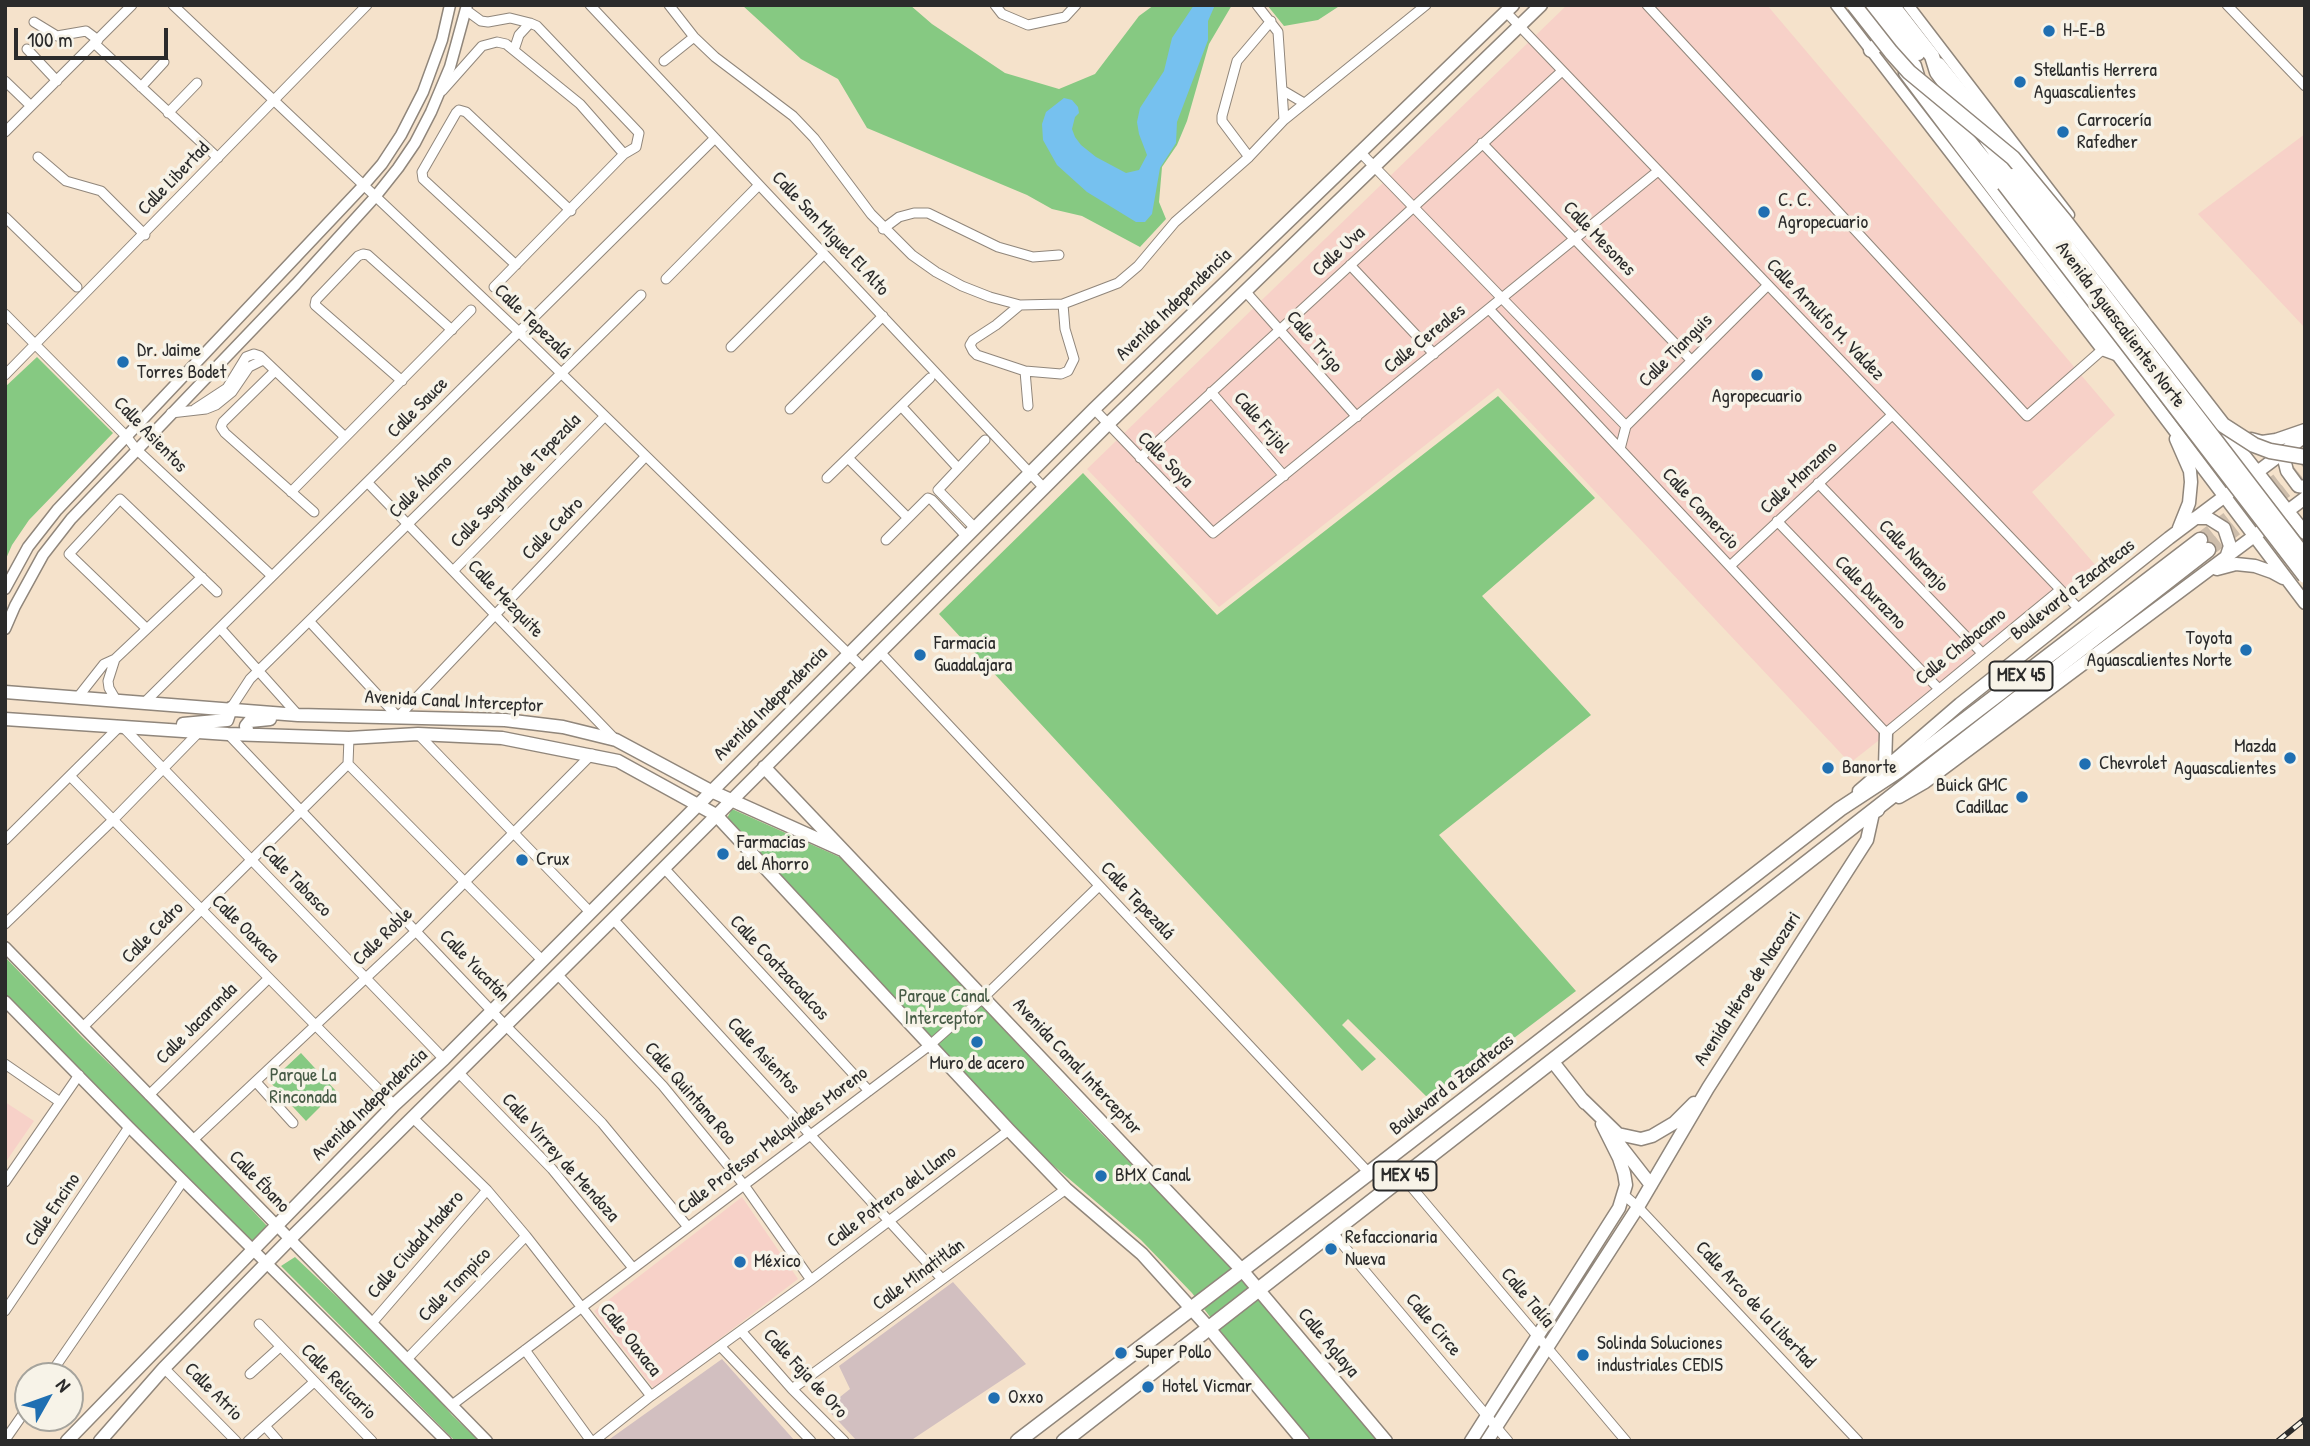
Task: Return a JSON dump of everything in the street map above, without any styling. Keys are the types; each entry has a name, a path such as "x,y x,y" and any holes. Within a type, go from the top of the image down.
{"main road":[{"name":"Avenida Independencia","path":"100,1441 164,1368 290,1239 764,766 1107,425 1541,5"},
{"name":"Avenida Aguascalientes Norte","path":"1854,5 1876,46 1923,69 2014,158 2305,535"},
{"path":"1854,5 1909,72 2013,158 2223,425 2254,445 2305,458"},
{"path":"1867,5 1923,69"},
{"path":"1881,5 1923,69"},
{"name":"Avenida Aguascalientes Norte","path":"1892,5 1923,69 1943,133 2003,212 2122,358 2305,603"},
{"name":"Avenida Independencia","path":"67,1441 394,1105 543,961 1094,409 1509,9"},
{"name":"Avenida Aguascalientes Norte","path":"1923,69 2013,176 2305,557"},
{"name":"Avenida Aguascalientes Norte","path":"1923,69 2004,184 2305,576"},
{"path":"2169,422 2190,471 2191,482 2189,503 2175,534"},
{"path":"2220,424 2235,433 2262,442 2305,430"},
{"name":"Boulevard a Zacatecas","path":"1022,1440 1241,1269 1560,1027 1840,808 1885,767 2079,609 2305,436"},
{"path":"2289,448 2285,463 2287,471 2298,486 2305,487"},
{"name":"Boulevard a Zacatecas","path":"1872,813 1925,782 2305,498"},
{"path":"2195,518 2208,518 2224,528 2230,546 2226,558"},
{"path":"2279,570 2274,556 2279,543 2291,535 2305,535"},
{"name":"Boulevard a Zacatecas","path":"1064,1441 1208,1326 1872,813 2204,545 1898,771 1840,808"},
{"path":"2201,577 2227,566 2246,564 2272,572 2291,586"},
{"name":"Avenida Canal Interceptor","path":"5,692 298,715 505,720 563,727 616,740 711,791 847,852 1241,1269"},
{"path":"155,729 227,720 231,708"},
{"path":"248,734 246,726 250,721 298,715"},
{"name":"Avenida Canal Interceptor","path":"5,719 228,734 349,738 418,734 502,738 618,761 716,814 1009,1130 1066,1189 1142,1254 1192,1308"},
{"path":"1885,767 1886,733"},
{"path":"764,766 847,852"},
{"name":"Avenida Héroe de Nacozari","path":"1487,1441 1638,1207 1708,1088 1867,840 1872,813"},
{"path":"1560,1027 1552,1044 1553,1062 1651,1185"},
{"path":"1582,1099 1618,1134 1641,1139 1674,1123 1708,1088"},
{"path":"1471,1441 1615,1217 1626,1185 1622,1165 1602,1124"},
{"name":"Calle Aglaya","path":"1241,1269 1386,1441"},
{"path":"1192,1308 1303,1441"}],"street":[{"path":"5,132 132,5"},
{"name":"Calle Tepezalá","path":"173,5 520,333 863,668"},
{"name":"Calle Libertad","path":"5,375 368,5"},
{"path":"5,589 28,547 57,510 382,164 401,135 423,92 442,40 450,5"},
{"name":"Calle San Miguel El Alto","path":"590,5 1044,488"},
{"path":"668,5 694,37 715,57 793,116 814,138 884,229 912,255 962,286 1020,305 1063,304 1118,283 1138,266 1175,222 1249,158 1284,120 1426,5"},
{"path":"995,5 1002,14 1028,24 1065,17 1076,5"},
{"path":"1258,5 1278,32 1284,120"},
{"path":"1647,5 2027,416 2102,350"},
{"path":"1836,5 1876,46 1943,133"},
{"path":"1908,5 2161,336 2174,366"},
{"path":"2227,5 2305,86"},
{"path":"5,629 43,555 71,519 296,284 375,197 415,143 439,95 467,8 481,21 510,18 537,26 639,133 636,147 624,154 494,288"},
{"name":"Calle Arnulfo M. Valdez","path":"1509,9 1519,26 2079,609"},
{"path":"1249,158 1222,121 1222,116 1237,61 1271,21"},
{"path":"34,22 57,36 86,31 168,113 218,158"},
{"path":"514,50 519,35 530,23"},
{"path":"664,61 694,37"},
{"path":"439,95 482,47 497,42 506,44 580,104 624,154"},
{"path":"27,49 57,81"},
{"path":"141,87 164,62"},
{"name":"Calle Uva","path":"1140,458 1562,71"},
{"path":"5,81 31,106"},
{"path":"168,113 197,83"},
{"path":"1282,90 1304,103"},
{"path":"516,265 423,179 422,172 459,110 466,112 571,211"},
{"name":"Calle Sauce","path":"145,702 715,138"},
{"name":"Calle Mesones","path":"1482,144 1691,360"},
{"path":"1361,153 1626,426"},
{"path":"38,157 66,181 101,191 145,235"},
{"name":"Calle Cereales","path":"1213,533 1658,171"},
{"path":"666,279 759,184"},
{"path":"2003,212 2102,350 2122,358"},
{"path":"884,229 899,217 928,213 998,247 1033,257 1059,255"},
{"path":"5,217 77,287"},
{"path":"731,347 824,254"},
{"path":"402,380 315,305 316,300 358,256 368,255 452,330"},
{"path":"1350,265 1434,354"},
{"name":"Calle Tianguis","path":"1620,449 1626,426 1768,285"},
{"name":"Calle Trigo","path":"1245,291 1357,417"},
{"name":"Calle Álamo","path":"231,708 244,687 259,671 641,295"},
{"path":"1020,305 970,345 977,355 1025,370 1060,374 1068,371 1074,359 1065,329 1063,304"},
{"name":"Calle Comercio","path":"1489,309 1886,733"},
{"path":"291,492 471,310"},
{"name":"Calle Asientos","path":"5,314 136,449 272,576"},
{"path":"790,410 883,316"},
{"path":"171,413 206,409 223,401 249,368 263,360 345,437"},
{"path":"1025,370 1028,406"},
{"path":"275,371 221,427 314,512"},
{"path":"827,478 930,378"},
{"name":"Calle Frijol","path":"1212,392 1284,476"},
{"path":"901,406 958,468"},
{"name":"Calle Soya","path":"1094,409 1213,533"},
{"name":"Calle Manzano","path":"1730,566 1892,415"},
{"name":"Calle Segunda de Tepezala","path":"453,571 605,416"},
{"path":"971,532 938,490 985,440"},
{"name":"Calle Cedro","path":"398,717 646,456"},
{"path":"848,458 908,518"},
{"name":"Calle Mezquite","path":"368,483 616,740"},
{"name":"Calle Naranjo","path":"1818,483 1982,653"},
{"path":"886,540 928,498 971,532"},
{"path":"147,629 69,554 121,499 217,592"},
{"name":"Calle Durazno","path":"1777,522 1938,688"},
{"path":"79,697 104,664 115,659 202,577"},
{"name":"Calle Chabacano","path":"1886,733 1938,688 2062,592"},
{"path":"310,622 398,717"},
{"path":"220,628 298,715"},
{"name":"Calle Tepezalá","path":"880,652 1369,1173"},
{"path":"115,659 108,681 116,700"},
{"path":"5,840 121,727"},
{"name":"Calle Tabasco","path":"121,727 444,1059"},
{"path":"5,924 113,820 198,732"},
{"name":"Calle Yucatán","path":"228,734 506,1026 602,1122 688,1227"},
{"path":"418,734 590,912"},
{"path":"349,738 348,764 543,961"},
{"name":"Calle Roble","path":"194,1140 416,931 592,754"},
{"name":"Calle Cedro","path":"83,1027 348,764"},
{"name":"Calle Oaxaca","path":"70,776 394,1105"},
{"name":"Calle Coatzacoalcos","path":"664,868 869,1091"},
{"name":"Calle Profesor Melquíades Moreno","path":"452,1405 930,1045 1099,886"},
{"name":"Calle Asientos","path":"613,919 942,1279"},
{"name":"Calle Ébano","path":"5,947 487,1441"},
{"name":"Calle Quintana Roo","path":"557,974 663,1086 744,1185 811,1280"},
{"name":"Calle Jacaranda","path":"149,1095 269,978"},
{"path":"5,1001 446,1441"},
{"path":"5,1065 60,1101"},
{"name":"Calle Virrey de Mendoza","path":"458,1073 552,1168 634,1268"},
{"path":"5,1182 79,1075"},
{"path":"256,1082 293,1123"},
{"name":"Calle Oaxaca","path":"413,1118 487,1190 651,1396"},
{"name":"Calle Encino","path":"5,1311 129,1127"},
{"name":"Calle Potrero del Llano","path":"592,1441 1009,1130"},
{"name":"Calle Talía","path":"1403,1177 1626,1441"},
{"path":"59,1362 183,1181"},
{"name":"Calle Minatitlán","path":"792,1389 1066,1189"},
{"name":"Calle Ciudad Madero","path":"372,1323 487,1190"},
{"name":"Calle Arco de la Libertad","path":"1624,1195 1858,1441"},
{"name":"Calle Circe","path":"1332,1232 1508,1441"},
{"name":"Calle Tampico","path":"408,1358 526,1236"},
{"name":"Calle Relicario","path":"259,1324 372,1441"},
{"name":"Calle Faja de Oro","path":"741,1331 792,1389 844,1441"},
{"path":"720,1346 811,1441"},
{"name":"Calle Relicario","path":"250,1374 280,1347"},
{"path":"525,1350 592,1441"},
{"name":"Calle Atrio","path":"164,1368 236,1441"},
{"path":"248,1441 314,1382"},
{"path":"265,1426 278,1441"}],"shaded area":[{"path":"1567,5 1767,5 2115,415 2032,492 2098,568 1850,763 1498,388 1219,607 1087,469"},
{"path":"2305,134 2305,328 2198,214"},
{"path":"5,1102 34,1121 5,1163"},
{"path":"742,1197 798,1279 654,1389 594,1311"},
{"path":"953,1282 1026,1364 910,1441 857,1441 826,1408 850,1389 839,1366"},
{"path":"722,1359 795,1441 607,1441"}],"green space":[{"path":"742,5 910,5 932,24 1005,73 1059,89 1095,74 1139,16 1154,5 1232,5 1209,44 1187,121 1177,145 1162,167 1159,202 1166,219 1140,247 1082,216 1052,209 1027,195 867,128 838,79 801,59"},
{"path":"1267,5 1341,5 1318,20 1284,26"},
{"path":"37,357 113,433 29,520 5,561 5,387"},
{"path":"1498,396 1595,498 1482,596 1591,715 1439,835 1576,991 1431,1101 1348,1019 1342,1025 1376,1059 1362,1071 939,614 1083,473 1217,615"},
{"name":"Parque Canal Interceptor","path":"732,809 844,859 1096,1128 1230,1265 1380,1441 1310,1441 1192,1293 1141,1240 1041,1155 726,820"},
{"path":"5,957 190,1143 267,1226 255,1246 5,997"},
{"name":"Parque La Rinconada","path":"301,1053 336,1091 306,1121 270,1082"},
{"path":"295,1257 410,1366 452,1415 479,1441 455,1441 281,1266"}],"water":[{"path":"1194,5 1215,5 1208,21 1208,40 1177,122 1176,143 1160,168 1152,214 1145,222 1136,222 1087,192 1057,165 1043,140 1042,124 1046,112 1064,98 1072,100 1079,113 1072,129 1081,145 1096,157 1126,173 1139,170 1147,155 1137,122 1140,108 1164,71 1172,38"}],"tunnel":[{"path":"2200,540 2305,459"},
{"path":"2208,550 2305,476"}],"railway":[{"path":"2278,1441 2305,1419"}],"place":[{"name":"H-E-B","path":"2049,31"},
{"name":"Stellantis Herrera Aguascalientes","path":"2020,82"},
{"name":"Carrocería Rafedher","path":"2063,132"},
{"name":"C. C. Agropecuario","path":"1764,212"},
{"name":"Dr. Jaime Torres Bodet","path":"123,362"},
{"name":"Agropecuario","path":"1757,375"},
{"name":"Toyota Aguascalientes Norte","path":"2246,650"},
{"name":"Farmacia Guadalajara","path":"920,655"},
{"name":"Mazda Aguascalientes","path":"2290,758"},
{"name":"Chevrolet","path":"2085,764"},
{"name":"Banorte","path":"1828,768"},
{"name":"Buick GMC Cadillac","path":"2022,797"},
{"name":"Farmacias del Ahorro","path":"723,854"},
{"name":"Crux","path":"522,860"},
{"name":"Muro de acero","path":"977,1042"},
{"name":"BMX Canal","path":"1101,1176"},
{"name":"Refaccionaria Nueva","path":"1331,1249"},
{"name":"México","path":"740,1262"},
{"name":"Super Pollo","path":"1121,1353"},
{"name":"Solinda Soluciones industriales CEDIS","path":"1583,1355"},
{"name":"Hotel Vicmar","path":"1148,1387"},
{"name":"Oxxo","path":"994,1398"}]}
